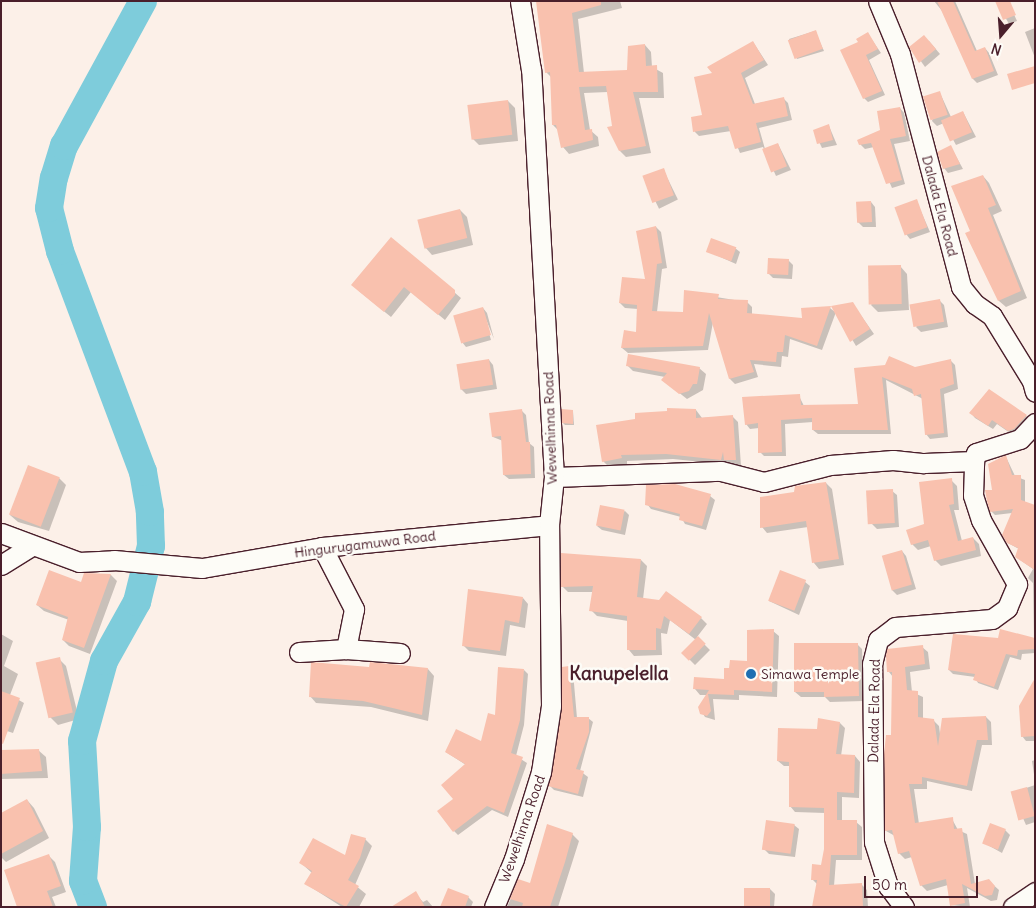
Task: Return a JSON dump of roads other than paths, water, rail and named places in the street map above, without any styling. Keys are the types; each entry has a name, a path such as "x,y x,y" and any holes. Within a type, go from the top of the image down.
{"street":[{"name":"Wewelhinna Road","path":"494,907 514,859 541,772 551,706 549,525 554,477 531,70 520,1"},
{"name":"Dalada Ela Road","path":"878,1 900,54 961,287 975,304 992,316 1032,381 1035,392"},
{"path":"554,477 721,471 764,482 830,465 893,460 924,463 974,461 976,453 1020,439 1035,424"},
{"name":"Dalada Ela Road","path":"904,907 888,886 874,842 872,664 878,640 895,627 992,619 1007,608 1017,584 981,520 973,495 974,461"},
{"name":"Hingurugamuwa Road","path":"32,546 79,562 114,560 182,568 202,568 322,547 549,525"},
{"path":"1,533 32,546"},
{"path":"1,565 32,546"},
{"path":"322,547 354,609 346,649"},
{"path":"299,652 346,649 400,653"},
{"path":"1013,907 1035,892"}],"waterway":[{"path":"93,907 83,881 87,827 82,741 104,661 137,602 151,546 150,512 143,472 60,251 49,208 54,178 64,146 143,1"}],"place":[{"name":"Simawa Temple","path":"751,674"}],"district":[{"name":"Kanupelella","path":"619,674"}]}
